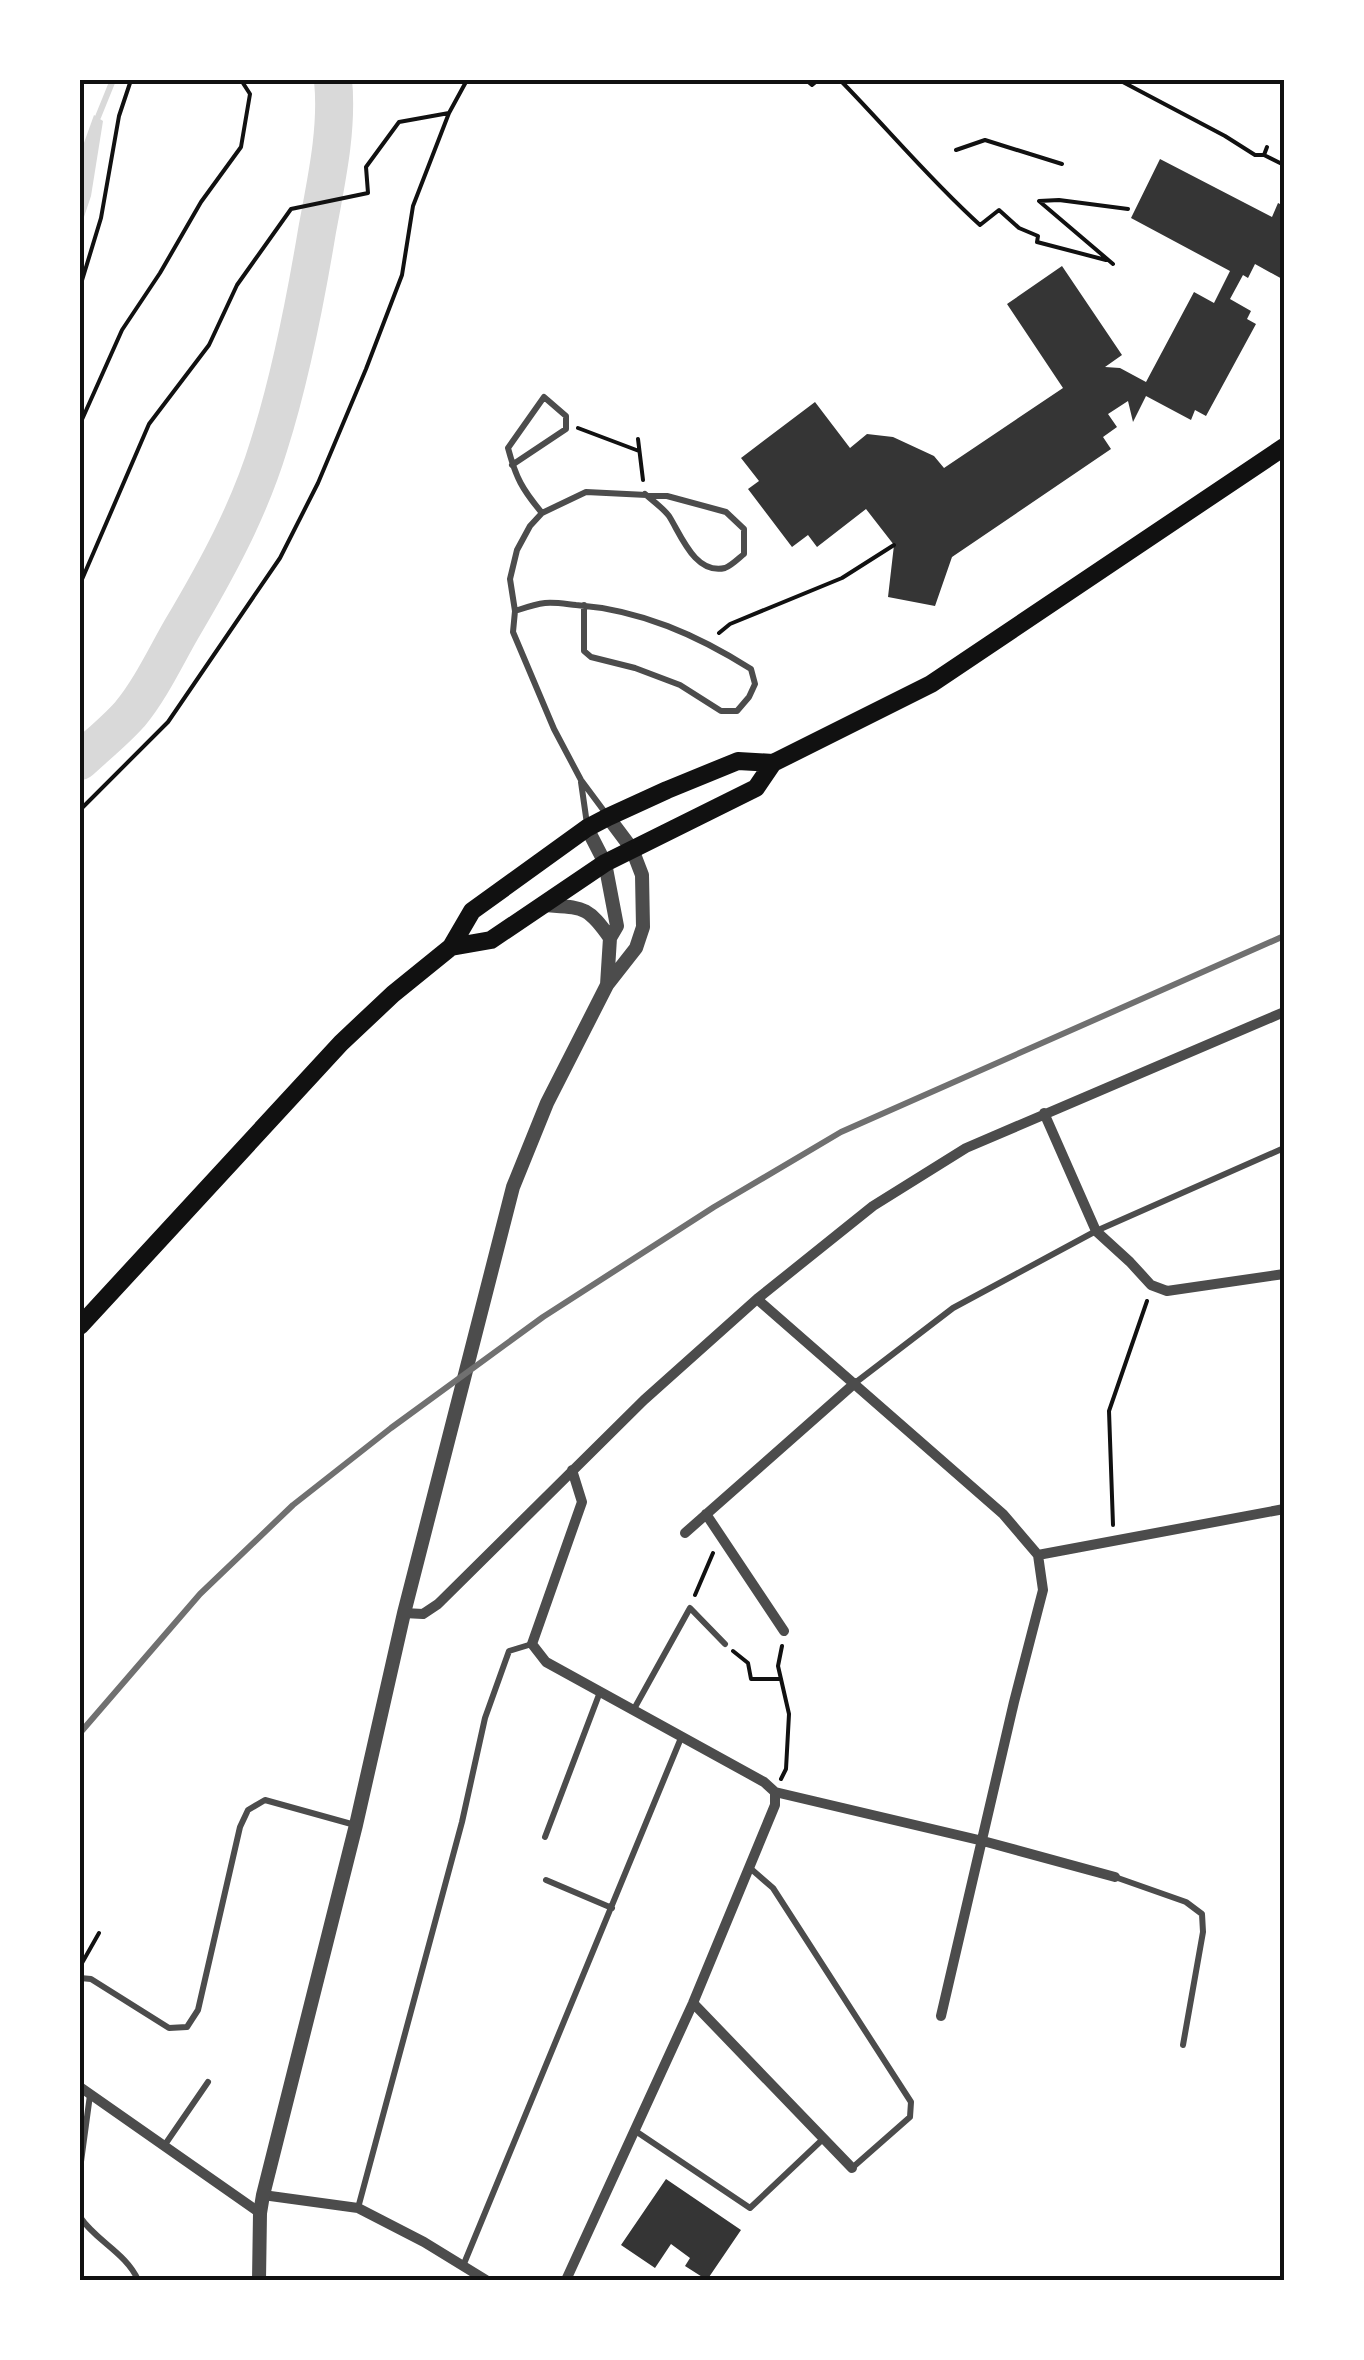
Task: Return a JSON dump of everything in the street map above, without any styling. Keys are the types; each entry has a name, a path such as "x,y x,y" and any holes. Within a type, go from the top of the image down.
{"main road":[{"path":"450,946 491,940 604,863 756,788 773,764 932,684 1284,448"},
{"path":"80,1326 342,1043 450,946 472,911 608,817 738,761 773,764"}],"street":[{"path":"259,2280 263,2195 512,1187 547,1103 607,986 636,948 643,927 642,876 632,849 608,817"},
{"path":"588,828 604,863 617,926 610,938 607,986"},
{"path":"544,904 584,908 610,938"},
{"path":"404,1613 424,1614 438,1604 644,1400 756,1299 873,1206 966,1148 1284,1012"},
{"path":"1044,1113 1096,1230 1150,1285 1168,1291 1284,1274"},
{"path":"756,1299 1003,1514 1038,1555 1043,1590 941,2016"},
{"path":"686,1534 854,1383"},
{"path":"572,1470 582,1502 532,1644 546,1662 764,1782 774,1792 1115,1877"},
{"path":"1038,1555 1284,1509"},
{"path":"706,1514 784,1631"},
{"path":"566,2280 693,2003 750,1868 774,1805 774,1792"},
{"path":"693,2003 852,2168"},
{"path":"85,2090 260,2212"},
{"path":"263,2195 358,2208 486,2280"}],"lane":[{"path":"512,465 566,430 566,416 544,397 508,448 512,465 520,486 542,513"},
{"path":"608,817 581,780 538,693 513,632 510,579 530,526 542,513 586,492 645,494 667,496 726,512 744,529 744,554 727,568 709,568 681,540 668,514 645,494"},
{"path":"514,610 546,603 584,606 608,608 648,618 708,643 751,669 755,684 737,711 721,711 680,685 591,657 584,651 584,606"},
{"path":"581,780 588,828"},
{"path":"854,1383 954,1308 1096,1230 1284,1148"},
{"path":"634,1710 690,1608 725,1644"},
{"path":"358,2208 462,1822 485,1718 508,1651 532,1644"},
{"path":"545,1837 600,1692"},
{"path":"463,2266 682,1737"},
{"path":"80,1978 90,1980 170,2028 186,2027 198,2010 240,1826 248,1810 265,1800 356,1825"},
{"path":"750,1868 773,1888 911,2102 910,2117 852,2168"},
{"path":"1115,1877 1186,1902 1202,1914 1204,1932 1183,2045"},
{"path":"546,1880 612,1908"},
{"path":"164,2146 208,2082"},
{"path":"80,2169 85,2090"},
{"path":"634,2130 750,2208 824,2138"},
{"path":"80,2217 99,2240 126,2260 138,2280"}],"path":[{"path":"80,287 101,218 119,116 131,80"},
{"path":"80,424 122,330 201,202 241,148 250,94 242,80"},
{"path":"80,810 168,722 280,558 318,483 402,275 413,206 467,80"},
{"path":"806,80 812,84 818,80"},
{"path":"840,80 980,225 1000,210 1019,228 1038,236 1038,242 1106,260"},
{"path":"1119,80 1226,136 1255,156 1264,154 1284,165"},
{"path":"80,584 149,424 209,345 237,284 291,209 368,194 366,166 400,122 450,113"},
{"path":"956,150 986,140 1062,164"},
{"path":"1264,154 1266,147"},
{"path":"1113,264 1039,201 1128,209"},
{"path":"577,427 640,450"},
{"path":"638,439 645,494"},
{"path":"708,643 730,624 842,578 894,546"},
{"path":"1114,1540 1109,1410 1146,1309 1150,1285"},
{"path":"690,1608 714,1550"},
{"path":"774,1792 786,1769 789,1714 778,1666 784,1631"},
{"path":"725,1644 748,1664 751,1679 781,1679"},
{"path":"80,1967 99,1933"}],"shaded area":[{"path":"94,115 103,121 91,196 80,229 80,154"}],"building":[{"path":"1160,159 1272,217 1278,203 1284,206 1284,280 1255,264 1248,278 1243,275 1230,299 1251,311 1247,319 1256,324 1206,416 1195,410 1191,420 1146,396 1133,422 1128,401 1108,414 1117,427 1103,437 1111,449 952,557 935,606 888,597 894,545 866,509 817,547 808,535 792,547 748,489 759,481 741,458 815,402 850,448 867,434 893,437 934,456 944,468 1063,388 1007,304 1062,266 1122,355 1105,367 1120,368 1146,382 1194,292 1214,303 1230,271 1131,218"},
{"path":"666,2179 741,2230 707,2280 685,2266 690,2258 671,2244 655,2268 621,2245"}],"waterway":[{"path":"98,117 113,80"},
{"path":"80,761 130,714 151,684 219,563 261,469 284,393 308,285 330,156 333,80"}],"railway":[{"path":"80,1733 200,1594 293,1505 543,1317 714,1207 841,1132 1284,936"}]}
